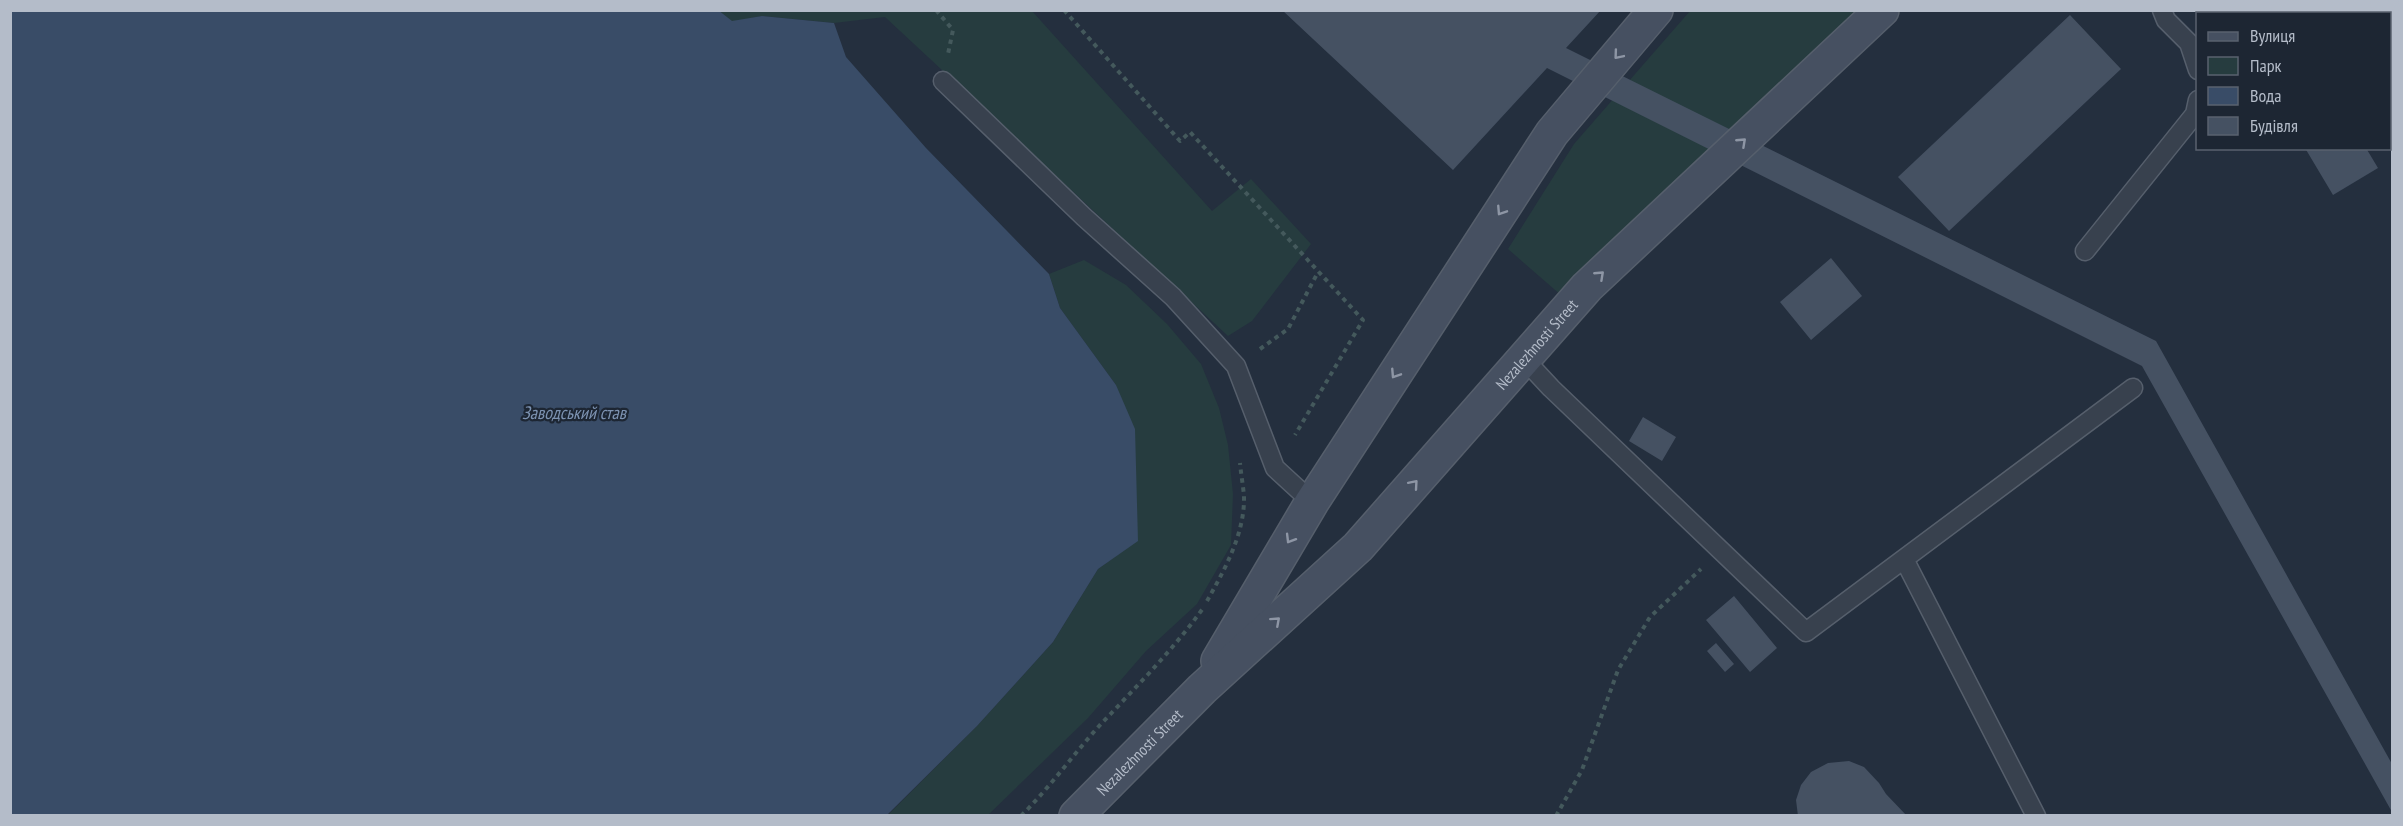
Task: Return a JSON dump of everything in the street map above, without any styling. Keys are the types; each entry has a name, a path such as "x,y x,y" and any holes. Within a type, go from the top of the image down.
{"main road":[{"name":"Nezalezhnosti Street","path":"1202,689 1312,502 1552,133 1656,10"},
{"name":"Nezalezhnosti Street","path":"1076,816 1202,689 1358,547 1587,287 1882,10"}],"lane":[{"path":"2162,10 2166,20 2189,43 2196,64"},
{"path":"943,81 1084,217 1173,297 1236,366 1275,468 1312,502"},
{"path":"2085,251 2195,114 2196,109"},
{"path":"1524,359 1551,388 1806,632 2133,388"},
{"path":"1904,560 2036,816"}],"path":[{"path":"936,10 953,30 943,81"},
{"path":"1064,10 1180,141 1190,132 1363,320 1275,468"},
{"path":"1236,366 1288,329 1318,272"},
{"path":"1021,816 1099,727 1162,660 1203,608 1223,573 1240,532 1244,497 1239,453"},
{"path":"1556,816 1582,770 1618,670 1650,617 1721,550"}],"green space":[{"path":"718,11 1032,11 1212,211 1251,179 1311,244 1252,321 1228,336 885,17 834,23 762,16 732,22"},
{"path":"1690,11 1857,11 1562,296 1508,249 1574,144"},
{"path":"2392,11 2392,134 2391,12 2316,12"},
{"path":"1084,260 1126,285 1167,324 1201,364 1219,408 1228,445 1233,494 1231,545 1197,604 1146,651 1088,718 988,815 887,816 977,726 1053,642 1098,569 1138,540 1116,385 1060,308 1049,274"}],"water":[{"name":"Заводський став","path":"718,10 732,21 762,16 834,23 846,57 926,148 1049,274 1060,308 1116,385 1135,429 1138,541 1098,569 1053,642 977,726 887,815 11,815 11,11"}],"building":[{"path":"1282,10 1601,10 1566,48 2156,341 2392,764 2392,812 2142,366 1547,68 1453,170"},
{"path":"2370,10 2392,10 2392,51 2391,12 2370,12"},
{"path":"2070,15 2121,69 1949,231 1898,177"},
{"path":"2306,150 2367,150 2378,168 2333,195"},
{"path":"1831,258 1862,296 1811,340 1780,302"},
{"path":"1643,417 1676,437 1662,461 1629,441"},
{"path":"1734,596 1777,648 1750,672 1706,620"},
{"path":"1716,643 1734,664 1725,672 1707,651"},
{"path":"1849,761 1864,767 1907,816 1798,816 1796,800 1801,785 1811,772 1828,763"}]}
